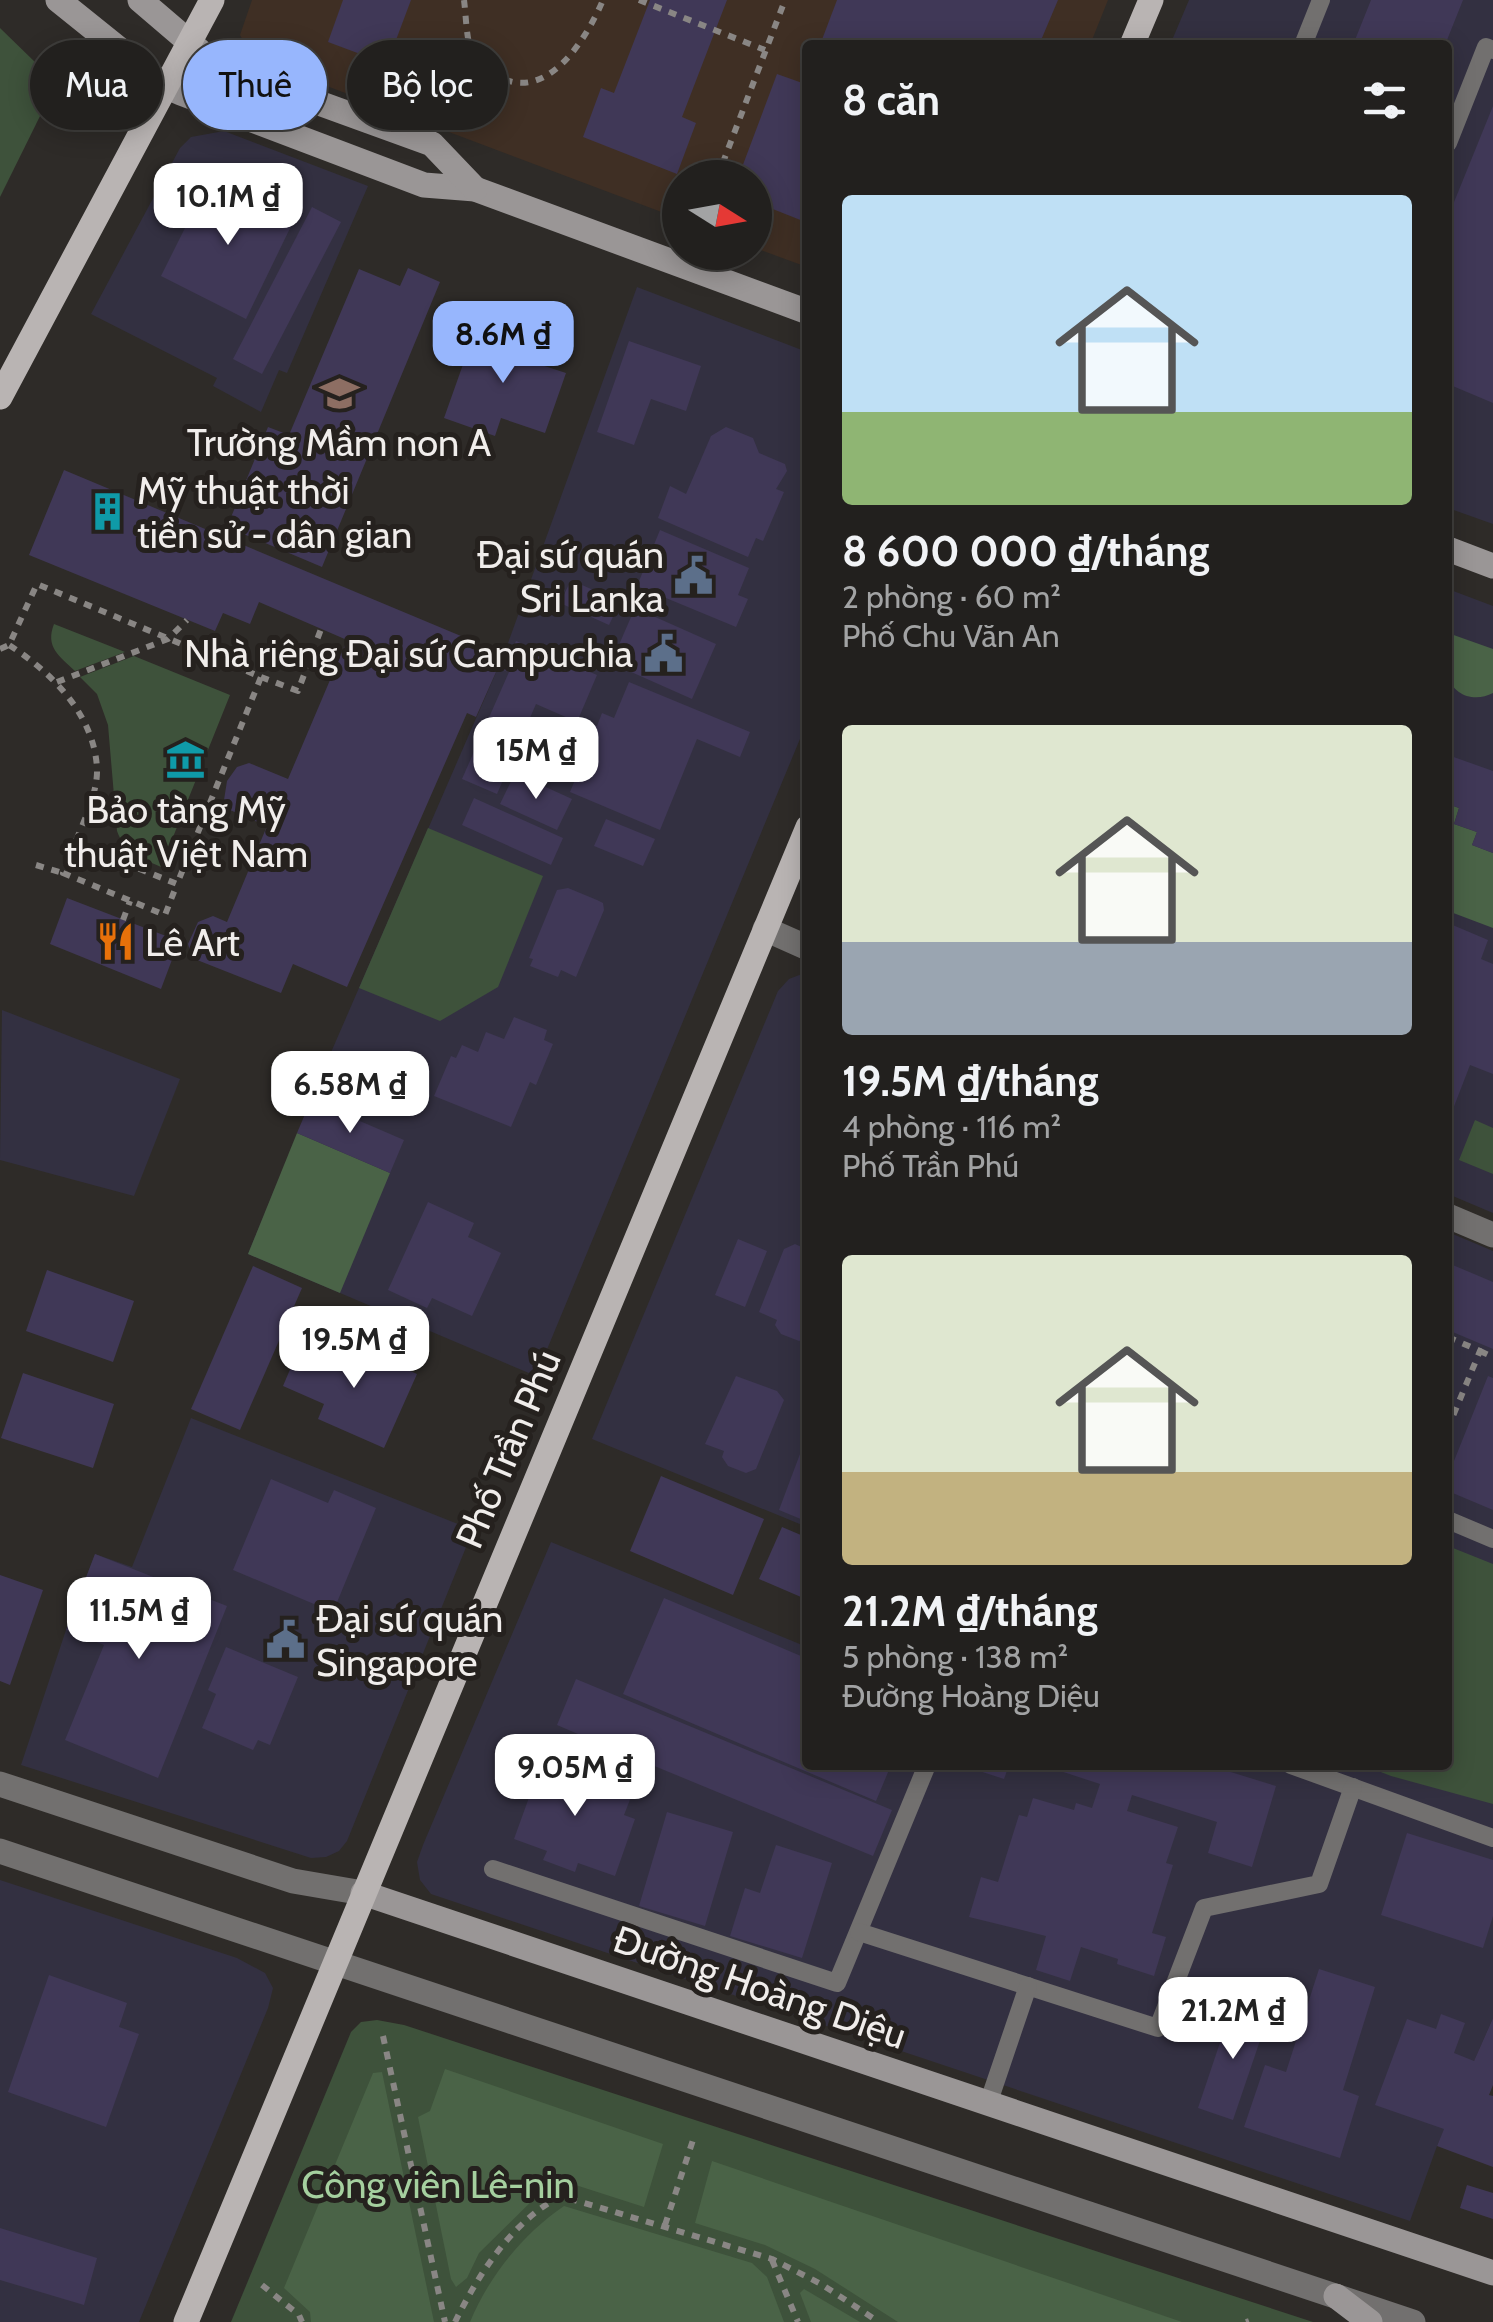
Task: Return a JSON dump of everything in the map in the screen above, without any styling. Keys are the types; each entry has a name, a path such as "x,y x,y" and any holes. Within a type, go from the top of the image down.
{"main road":[{"path":"58,0 165,86 424,185 475,189 802,310"},
{"path":"140,0 189,40 212,0"},
{"path":"1134,40 1151,0"},
{"path":"0,398 183,52"},
{"path":"327,106 432,144 475,189"},
{"path":"1452,551 1493,566"},
{"name":"Phố Trần Phú","path":"186,2322 802,841"},
{"name":"Đường Hoàng Diệu","path":"362,1893 1493,2273"},
{"path":"1336,2296 1370,2322"}],"street":[{"path":"765,930 802,945"},
{"path":"1452,1218 1493,1235"},
{"name":"Đường Hoàng Diệu","path":"0,1784 294,1881 362,1893"},
{"path":"0,1851 1413,2322"}],"lane":[{"path":"1304,40 1321,0"},
{"path":"1452,132 1486,47 1493,50"},
{"path":"1452,1522 1493,1539"},
{"path":"493,1869 838,1983 926,1770"},
{"path":"1311,1770 1493,1838"},
{"path":"859,1932 1158,2028 1204,1908 1318,1884 1353,1787"},
{"path":"988,2104 1028,1986"}],"path":[{"path":"464,0 471,49 486,69 509,83 536,80 560,66 590,32 603,0"},
{"path":"639,0 766,50"},
{"path":"724,160 785,0"},
{"path":"0,648 9,645 37,584 298,691 322,629"},
{"path":"57,682 168,639 187,620"},
{"path":"9,645 57,682 84,722 97,769 88,811 63,873"},
{"path":"36,864 164,916 261,677"},
{"path":"75,843 178,884"},
{"path":"124,920 130,901"},
{"path":"1452,1339 1493,1356"},
{"path":"1452,1418 1480,1351"},
{"path":"383,2036 445,2322"},
{"path":"665,2226 694,2137"},
{"path":"456,2322 471,2289 502,2245 561,2196 772,2259 821,2284 880,2322"},
{"path":"772,2259 798,2322"},
{"path":"262,2285 299,2315 302,2322"}],"shaded area":[{"path":"252,0 1108,0 1092,40 802,40 802,265 772,254 772,160 662,160 662,212 444,130 508,130 508,40 347,40 347,94 327,86 327,40 243,40 240,35"},
{"path":"1189,0 1493,0 1493,524 1452,509 1452,40 1172,40"},
{"path":"224,131 368,186 287,373 279,370 261,412 213,386 217,378 91,314 180,148 191,137"},
{"path":"637,287 802,350 802,734 536,1376 248,1254 504,654"},
{"path":"1452,591 1493,606 1493,1213 1452,1196"},
{"path":"802,974 802,1525 592,1439 778,991 789,979"},
{"path":"2,1010 180,1079 134,1196 0,1160"},
{"path":"1452,1234 1493,1251 1493,2018 1437,2146 1410,2221 431,1894 420,1880 417,1862 551,1542 802,1645 802,1770 1452,1770"},
{"path":"191,1418 473,1530 347,1841 339,1851 326,1857 311,1858 21,1765 95,1554 132,1567"},
{"path":"0,1880 237,1958 265,1973 273,1988 139,2322 0,2322"}],"green space":[{"path":"0,28 30,57 30,130 33,130 0,197"},
{"path":"54,624 125,652 75,671 52,645"},
{"path":"1452,634 1493,649 1493,693 1473,697 1455,688"},
{"path":"134,656 230,695 161,867 129,850 117,831 108,725 97,694 80,677"},
{"path":"1452,805 1459,808 1454,824 1477,832 1472,845 1493,853 1493,928 1452,913"},
{"path":"428,828 543,876 498,987 440,1021 359,988"},
{"path":"1475,1120 1493,1128 1493,1174 1459,1160"},
{"path":"297,1133 390,1173 340,1293 248,1254"},
{"path":"1452,1548 1493,1564 1493,1804 1376,1770 1452,1770"},
{"name":"Công viên Lê-nin","path":"377,2020 404,2025 1313,2322 231,2322 351,2032 361,2022"},
{"path":"445,2069 663,2144 644,2207 553,2180 479,2253 467,2278 456,2287 451,2279 418,2117 430,2111"},
{"path":"382,2072 434,2322 311,2322 310,2312 284,2288 373,2073"},
{"path":"712,2161 1182,2322 898,2322 815,2269 765,2245 695,2223"},
{"path":"564,2206 752,2263 767,2277 784,2322 470,2322 509,2257"},
{"path":"804,2289 860,2322 811,2322 800,2293"}],"building":[{"path":"343,0 411,0 396,40 347,40 347,49 328,42"},
{"path":"650,0 727,0 682,117 696,123 682,160 662,160 662,168 583,137 601,88 614,93"},
{"path":"837,0 1058,0 1041,40 822,40"},
{"path":"1371,0 1463,0 1447,40 1355,40"},
{"path":"777,74 802,83 802,221 772,209 772,160 745,160"},
{"path":"1493,106 1493,403 1452,386 1452,207"},
{"path":"210,178 294,220 246,319 161,276"},
{"path":"312,207 341,222 262,374 233,359"},
{"path":"408,268 440,282 322,567 227,527 268,427 289,435 359,269 400,286"},
{"path":"477,325 528,343 523,359 566,373 545,433 501,418 495,436 444,418"},
{"path":"629,341 701,366 686,411 651,399 634,445 597,432"},
{"path":"726,427 753,438 759,453 785,464 787,471 776,489 784,492 763,541 756,538 748,557 658,518 670,486 686,494 711,436"},
{"path":"64,470 504,654 476,717 467,713 347,987 293,964 281,993 192,958 188,944 198,922 213,916 227,922 267,826 230,810 224,800 227,781 237,767 249,763 288,779 347,640 259,602 250,624 223,613 215,631 29,555"},
{"path":"660,530 749,568 738,595 748,599 736,627 637,586"},
{"path":"571,580 620,602 609,625 560,603"},
{"path":"635,608 716,644 692,699 611,663"},
{"path":"516,641 597,675 577,722 536,704 497,794 462,779 509,672 503,670"},
{"path":"629,682 750,732 740,757 697,739 660,830 570,792 577,775 569,771 589,723 597,726 602,713 614,718"},
{"path":"1452,756 1493,771 1493,853 1472,845 1477,832 1454,824 1459,808 1452,805"},
{"path":"515,773 572,799 557,830 500,804"},
{"path":"474,798 563,838 551,865 462,825"},
{"path":"606,819 655,839 643,866 594,846"},
{"path":"568,888 603,903 604,910 576,977 561,970 558,977 530,966 533,959 529,958 557,890"},
{"name":"Lê Art","path":"67,898 179,941 161,989 50,944"},
{"path":"1452,925 1488,940 1481,959 1493,964 1493,1074 1470,1065 1452,1112 1452,991"},
{"path":"514,1017 547,1030 544,1040 553,1044 536,1085 530,1082 511,1127 434,1096 451,1056 456,1058 462,1045 478,1052 486,1032 504,1039"},
{"path":"311,1100 404,1140 390,1173 297,1133"},
{"path":"428,1202 474,1223 468,1237 501,1253 472,1316 432,1298 427,1308 388,1290"},
{"path":"738,1239 767,1251 745,1307 715,1295"},
{"path":"795,1244 802,1247 799,1341 781,1334 775,1325 777,1320 759,1312 784,1249"},
{"path":"1452,1265 1493,1282 1493,1349 1452,1332"},
{"path":"253,1266 302,1288 240,1430 191,1409"},
{"path":"47,1270 134,1301 113,1362 26,1331"},
{"path":"350,1344 417,1374 384,1448 318,1419 324,1404 283,1386 300,1346 341,1364"},
{"path":"23,1373 114,1404 93,1468 1,1438"},
{"path":"736,1376 777,1391 784,1400 756,1469 746,1473 728,1466 722,1457 724,1451 705,1444"},
{"path":"1488,1376 1493,1378 1493,1510 1452,1493 1452,1466"},
{"path":"800,1454 802,1455 802,1520 779,1510"},
{"path":"661,1476 764,1519 733,1595 630,1551"},
{"path":"271,1479 328,1503 334,1490 376,1508 333,1612 233,1570"},
{"path":"782,1527 802,1535 802,1597 759,1579"},
{"path":"95,1554 227,1606 158,1778 65,1740 104,1645 66,1630"},
{"path":"0,1575 43,1590 10,1685 0,1681"},
{"path":"664,1598 802,1656 802,1770 623,1694"},
{"path":"226,1647 298,1677 270,1745 258,1740 253,1750 202,1728 216,1694 208,1690"},
{"path":"576,1679 892,1810 873,1856 630,1756 629,1759 599,1748 601,1744 557,1725"},
{"path":"544,1756 595,1775 592,1783 631,1797 624,1815 635,1819 615,1876 578,1863 575,1872 543,1860 547,1851 514,1839"},
{"path":"803,1770 889,1770 876,1801"},
{"path":"976,1770 1007,1770 1004,1779"},
{"path":"1057,1770 1224,1770 1276,1786 1252,1867 1208,1853 1217,1822 1132,1795 1127,1811 1178,1827 1166,1863 1173,1865 1152,1933 1166,1937 1154,1976 1081,1947 1070,1981 1036,1970 1046,1936 969,1917 981,1877 998,1882 1019,1815 1027,1817 1033,1798 1074,1810 1076,1803 1092,1808 1100,1784"},
{"path":"667,1812 733,1832 705,1926 639,1906"},
{"path":"1407,1833 1493,1860 1493,1916 1483,1948 1381,1915"},
{"path":"776,1845 832,1863 802,1958 730,1936 745,1888 760,1893"},
{"path":"1319,1969 1375,1987 1343,2090 1359,2096 1340,2158 1244,2127 1265,2065 1286,2072"},
{"path":"49,1975 127,2003 119,2027 139,2034 106,2127 8,2092"},
{"path":"1233,2004 1268,2017 1233,2120 1198,2108"},
{"path":"1441,2014 1465,2023 1454,2053 1474,2061 1493,2018 1493,2085 1489,2095 1493,2096 1493,2167 1437,2146 1444,2129 1375,2105 1407,2019 1436,2029"},
{"path":"1467,2185 1493,2193 1493,2219 1460,2208"},
{"path":"0,2228 97,2258 84,2305 0,2280"}],"place":[{"name":"Trường Mầm non A","path":"339,393"},
{"name":"Mỹ thuật thời tiền sử - dân gian","path":"107,512"},
{"name":"Đại sứ quán Sri Lanka","path":"694,576"},
{"name":"Nhà riêng Đại sứ Campuchia","path":"663,653"},
{"name":"Bảo tàng Mỹ thuật Việt Nam","path":"186,760"},
{"name":"Lê Art","path":"115,942"},
{"name":"Đại sứ quán Singapore","path":"286,1640"}]}
